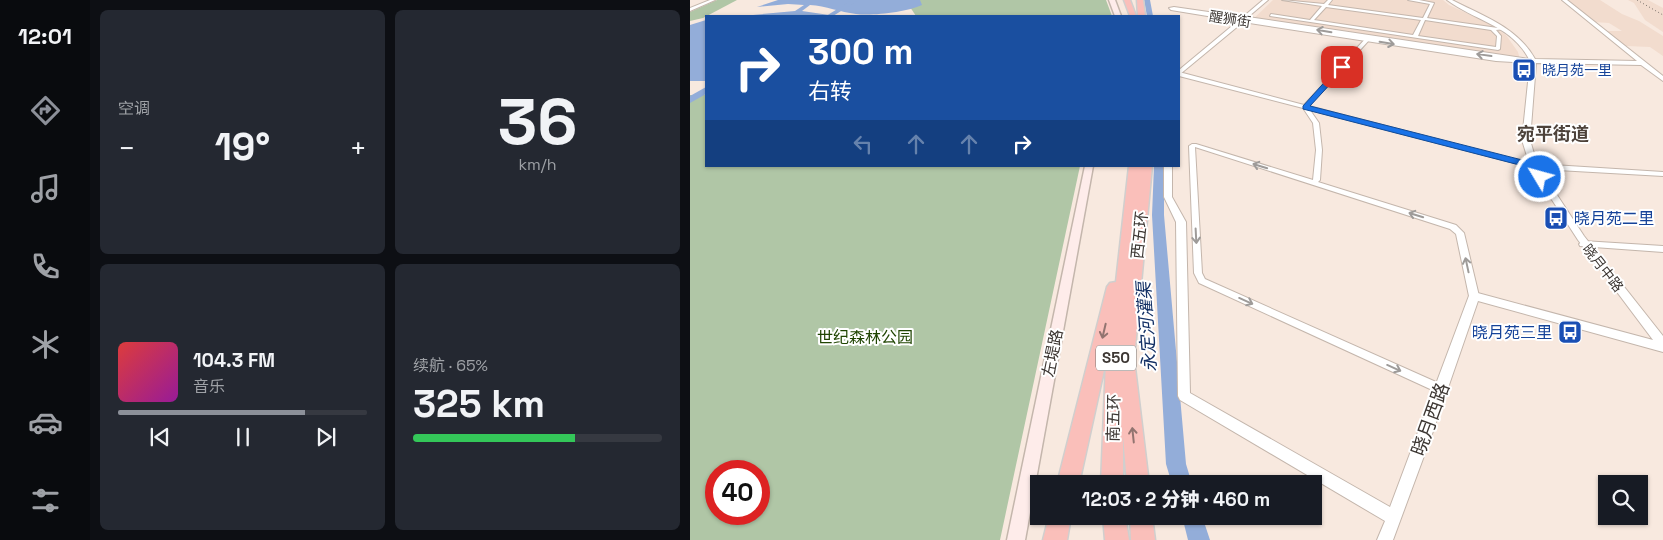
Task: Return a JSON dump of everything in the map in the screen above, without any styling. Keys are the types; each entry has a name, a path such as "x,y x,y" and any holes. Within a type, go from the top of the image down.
{"highway":[{"path":"1127,0 1133,15"},
{"path":"1132,0 1133,15"},
{"path":"1140,0 1142,15"},
{"name":"西五环","path":"1128,232 1135,167"},
{"name":"西五环","path":"1137,475 1126,359 1146,167"},
{"path":"1070,475 1128,232"},
{"name":"南五环","path":"1112,475 1114,372 1128,232"},
{"path":"1055,540 1058,525"},
{"path":"1115,525 1117,540"},
{"path":"1142,525 1143,540"}],"main road":[{"path":"1112,0 1118,15"},
{"name":"左堤路","path":"1016,540 1089,167"}],"street":[{"path":"690,10 713,0"},
{"path":"1180,73 1266,0"},
{"path":"1284,0 1503,29"},
{"path":"1311,20 1330,0"},
{"path":"1410,0 1432,3 1415,36"},
{"path":"1449,0 1503,29 1526,47 1533,61"},
{"path":"1564,0 1663,79"},
{"name":"醒狮街","path":"1242,20 1174,8 1171,9 1242,20 1368,39 1533,61 1641,63"},
{"path":"1271,14 1498,49 1499,36 1492,29"},
{"path":"1305,107 1368,39"},
{"name":"晓月中路","path":"1533,61 1526,140 1528,152 1534,166 1583,244 1663,346"},
{"path":"1180,74 1534,166 1663,174"},
{"path":"1305,107 1316,123 1319,150 1316,180"},
{"path":"1441,389 1202,281 1198,273 1191,147 1194,145 1445,224 1460,233 1474,296 1663,346"},
{"path":"1168,167 1168,197 1181,222 1184,396 1393,517"},
{"path":"1583,244 1663,249"},
{"name":"晓月西路","path":"1385,540 1474,296"}],"shaded area":[{"path":"1273,0 1443,0 1449,5 1486,22 1506,35 1518,52 1521,63 1250,22"},
{"path":"1566,0 1600,0 1622,14 1639,21 1663,36 1663,56 1650,47 1626,46 1604,31 1622,31 1609,23 1594,22"},
{"path":"1628,0 1648,0 1663,8 1663,32 1645,20 1634,3"}],"green space":[{"path":"717,0 737,0 709,15 705,15 703,18 690,21 690,12"},
{"path":"918,0 1106,0 1112,15 915,15 910,7"},
{"name":"世纪森林公园","path":"690,95 705,95 705,167 1080,167 1000,540 690,540"}],"water":[{"path":"778,0 920,0 922,5 880,14 863,14 810,5 802,11 829,15 753,15 795,11 804,5 788,4 757,7"},
{"path":"705,20 705,81 690,81 690,25"}],"waterway":[{"path":"831,15 856,0"},
{"name":"永定河灌渠","path":"1147,0 1150,15"},
{"path":"690,100 705,91"},
{"name":"永定河灌渠","path":"1159,167 1158,215 1176,464 1179,475"},
{"name":"永定河灌渠","path":"1195,525 1199,540"}],"railway":[{"path":"1637,0 1663,15"}],"place":[{"name":"晓月苑一里","path":"1524,70"},
{"name":"晓月苑二里","path":"1556,218"},
{"name":"晓月苑三里","path":"1570,332"}],"district":[{"name":"宛平街道","path":"1553,134"}],"route":[{"path":"1342,67 1305,107 1534,166 1540,177"}]}
